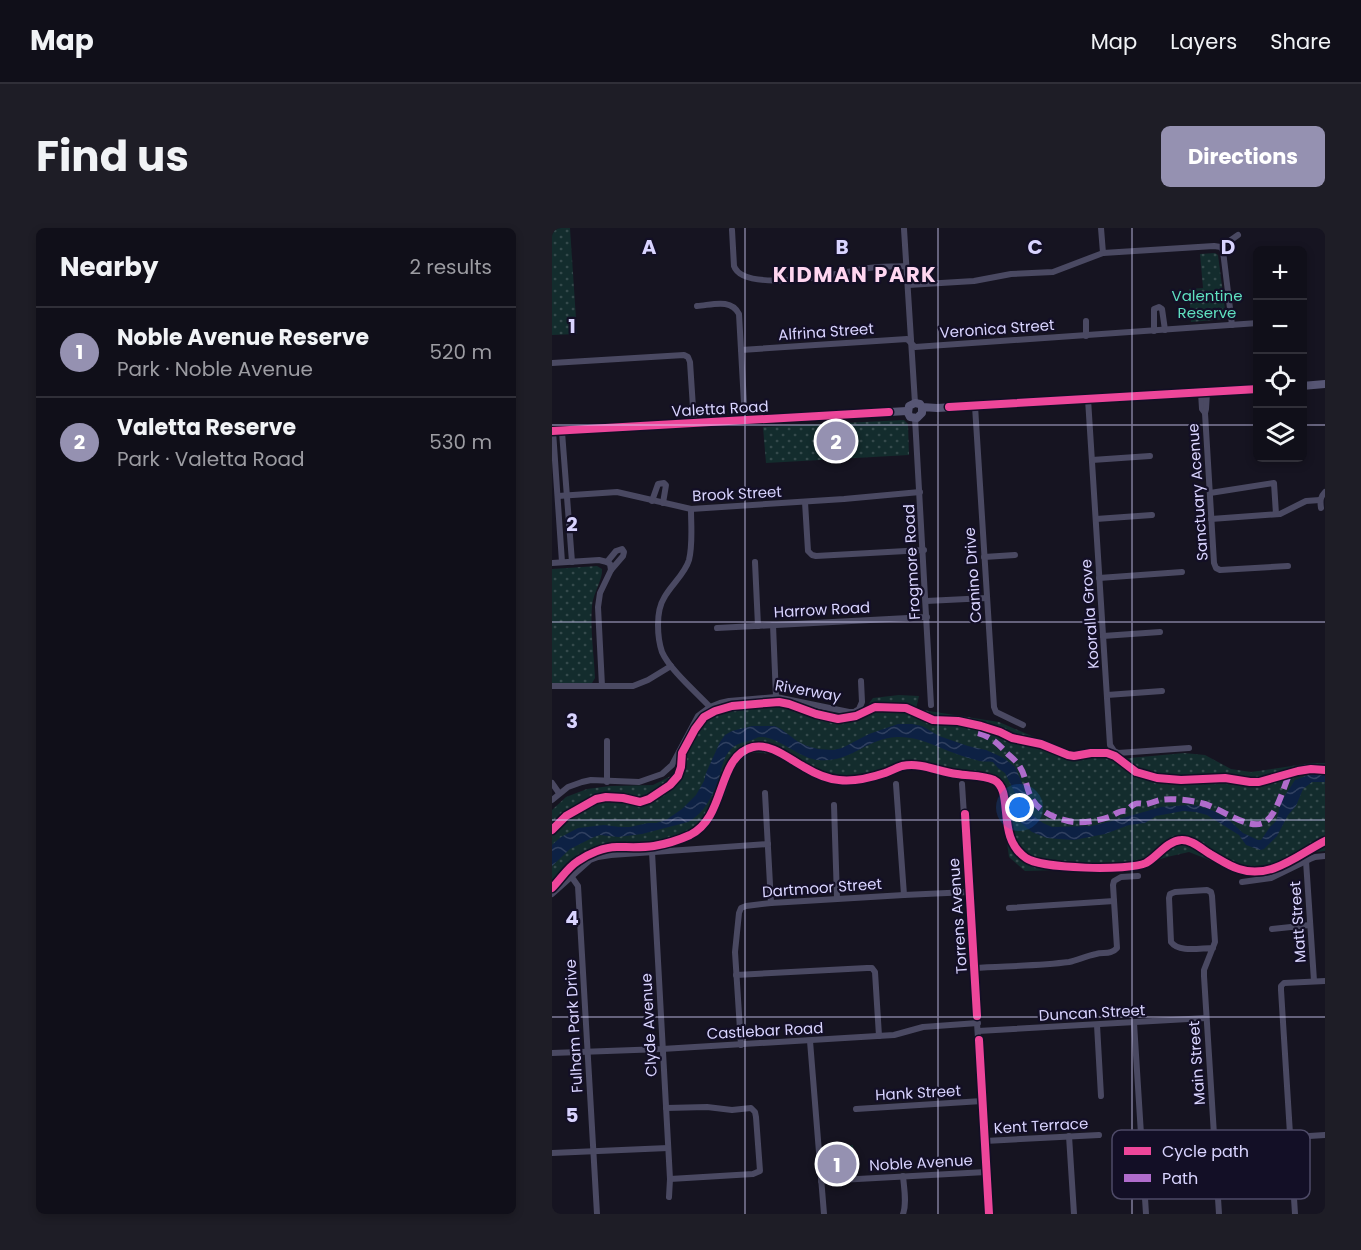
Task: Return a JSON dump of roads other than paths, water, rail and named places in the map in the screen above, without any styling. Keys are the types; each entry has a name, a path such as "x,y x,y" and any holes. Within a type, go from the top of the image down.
{"street":[{"path":"904,228 911,343 920,407 919,417 910,417 907,411 909,406 920,407 937,408 1253,389"},
{"path":"1101,228 1102,253"},
{"path":"732,230 736,271 760,280 810,278 872,267 906,266"},
{"path":"908,285 974,281 1011,274 1053,272 1102,253 1221,247 1238,235"},
{"path":"1221,247 1232,325"},
{"path":"697,306 729,303 736,308 739,314 745,421"},
{"path":"1154,331 1153,313 1156,307 1162,309 1165,330"},
{"path":"1086,321 1086,336"},
{"name":"Veronica Street","path":"911,343 915,347 1253,323"},
{"name":"Alfrina Street","path":"741,350 907,339 911,343"},
{"path":"552,363 684,355 690,362 694,423"},
{"path":"1307,386 1325,384"},
{"name":"Sanctuary Acenue","path":"1204,392 1216,568 1220,570 1288,566"},
{"name":"Kooralla Grove","path":"1088,399 1110,745 1113,751 1118,753 1189,748"},
{"name":"Canino Drive","path":"975,406 994,707 996,712 1023,725"},
{"name":"Valetta Road","path":"556,432 907,411"},
{"name":"Frogmore Road","path":"915,418 931,705"},
{"path":"556,432 567,495 572,562"},
{"path":"556,432 562,562"},
{"path":"1092,460 1150,456"},
{"path":"652,501 658,484 664,483 666,488 663,503"},
{"path":"1210,493 1274,483 1276,514"},
{"name":"Brook Street","path":"558,496 617,492 691,509 920,492"},
{"path":"1321,508 1320,500 1325,492"},
{"path":"1211,519 1280,514 1306,501 1320,500"},
{"path":"805,502 808,551 812,555 924,550"},
{"path":"552,800 559,793 582,782 591,780 639,782 662,774 672,765 698,716 710,707 671,666 662,653 659,643 658,616 662,602 668,589 685,569 688,561 691,509"},
{"path":"1096,519 1152,515"},
{"path":"602,686 598,607 600,593 611,570 623,556 622,549 617,550 607,562"},
{"path":"984,557 1015,555"},
{"path":"552,563 599,560 610,564 611,570"},
{"path":"755,562 758,626"},
{"path":"1099,578 1182,572"},
{"path":"926,601 987,597"},
{"name":"Harrow Road","path":"717,628 927,617"},
{"path":"773,625 776,697"},
{"path":"1103,636 1160,632"},
{"path":"552,686 633,686 671,666"},
{"name":"Riverway","path":"710,707 729,701 776,697 854,712 859,709 862,702 861,681"},
{"path":"1107,695 1162,691"},
{"path":"607,741 607,782"},
{"path":"552,783 559,793"},
{"path":"896,784 904,895"},
{"name":"Torrens Avenue","path":"962,784 989,1214"},
{"path":"765,793 771,903"},
{"path":"834,805 837,898"},
{"path":"552,894 590,860 598,857 768,844"},
{"name":"Clyde Avenue","path":"652,852 670,1179 669,1197"},
{"path":"1242,882 1271,878 1315,857 1325,856"},
{"name":"Matt Street","path":"1306,861 1314,981"},
{"name":"Fulham Park Drive","path":"571,876 578,886 597,1214"},
{"path":"975,968 1071,962 1098,953 1114,951 1117,948 1114,880 1121,877 1138,876"},
{"name":"Main Street","path":"1213,948 1179,949 1174,946 1171,942 1170,894 1207,890 1211,892 1215,942 1213,948 1204,973 1213,1130"},
{"name":"Dartmoor Street","path":"741,1045 735,952 741,908 771,903 837,898 969,892"},
{"path":"1009,908 1114,902"},
{"path":"1272,929 1310,925"},
{"path":"736,975 872,968 875,972 879,1036"},
{"path":"1290,1130 1281,986 1284,983 1325,981"},
{"name":"Duncan Street","path":"978,1030 1206,1018"},
{"name":"Castlebar Road","path":"552,1053 810,1041 894,1035 923,1026 978,1023"},
{"path":"1134,1023 1141,1130"},
{"path":"1097,1025 1101,1096"},
{"path":"810,1041 824,1214"},
{"name":"Hank Street","path":"856,1109 982,1101"},
{"path":"666,1108 707,1107 732,1110 751,1108 756,1117 760,1171 753,1174 670,1179"},
{"name":"Kent Terrace","path":"985,1141 1099,1135"},
{"path":"1310,1136 1325,1135"},
{"path":"1069,1136 1074,1214"},
{"path":"552,1153 668,1148"},
{"name":"Noble Avenue","path":"821,1181 986,1172"},
{"path":"903,1176 905,1210 903,1214"},
{"path":"1145,1199 1146,1214"},
{"name":"Main Street","path":"1218,1199 1219,1214"},
{"path":"1293,1199 1294,1214"}],"water":[{"path":"898,724 922,726 939,736 986,750 1004,758 1015,767 1032,815 1052,827 1091,826 1161,807 1189,805 1214,811 1243,833 1261,840 1276,821 1282,800 1295,780 1311,774 1325,774 1325,782 1312,782 1303,789 1296,806 1288,815 1277,836 1260,850 1246,845 1239,835 1207,815 1183,811 1156,816 1145,823 1129,825 1105,834 1074,840 1059,839 1047,838 1032,832 1021,823 1016,795 1005,773 993,762 970,758 904,737 886,738 840,758 819,760 804,756 766,737 759,737 738,744 728,752 708,803 688,822 642,834 618,837 600,835 570,849 552,866 552,845 578,828 604,825 630,827 656,823 666,820 682,809 696,795 720,742 732,731 752,726 775,726 807,746 833,750"}],"place":[{"name":"Valetta Reserve","path":"836,441"},
{"name":"Noble Avenue Reserve","path":"837,1164"}],"district":[{"name":"KIDMAN PARK","path":"855,275"}],"park label":[{"name":"Valentine Reserve","path":"1207,304"}]}
